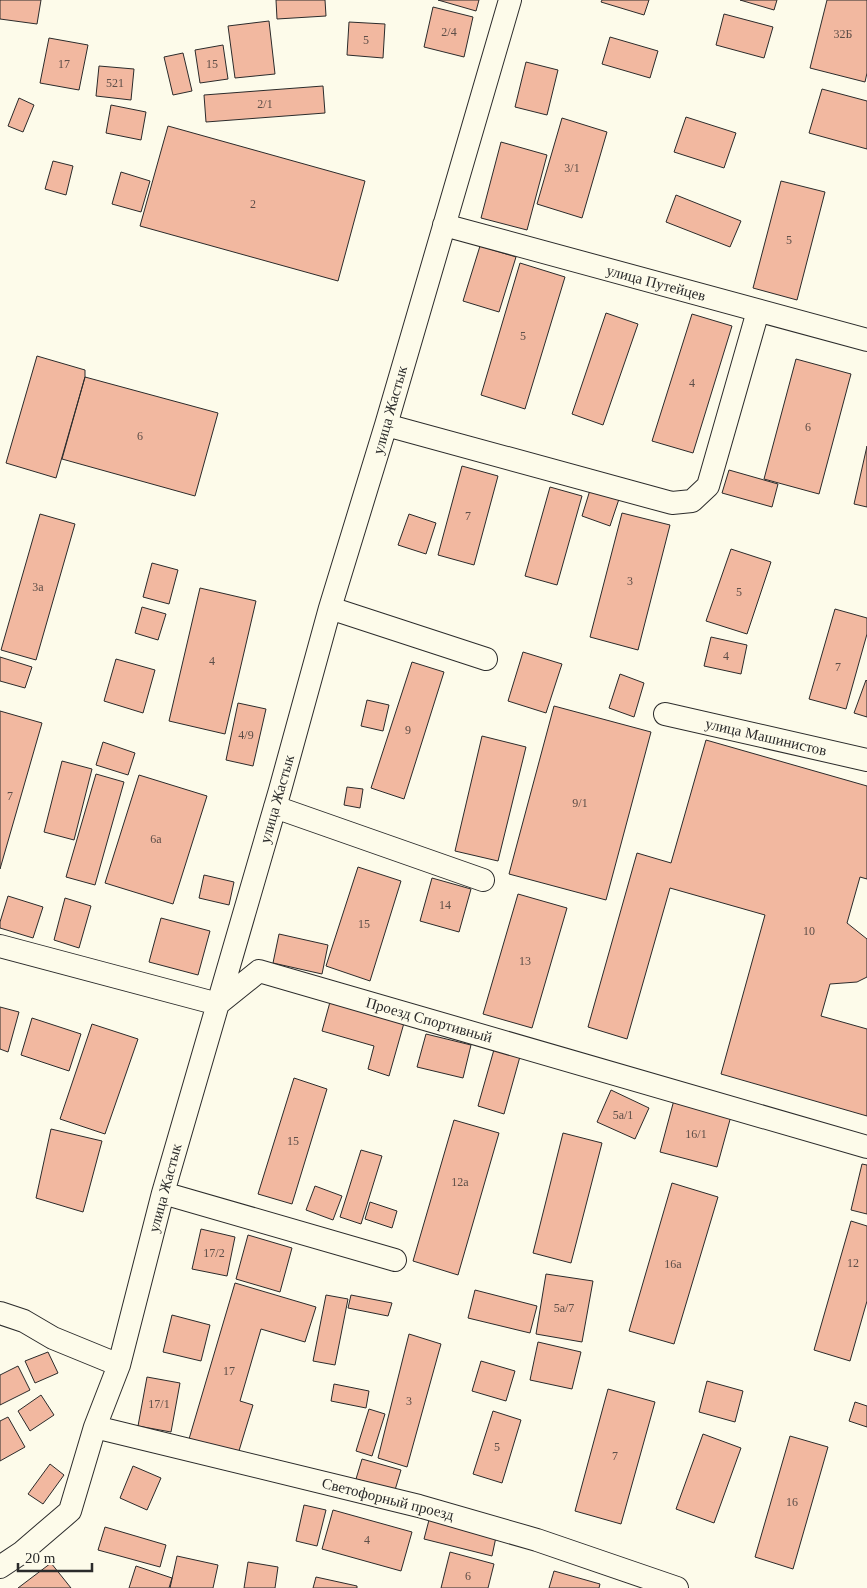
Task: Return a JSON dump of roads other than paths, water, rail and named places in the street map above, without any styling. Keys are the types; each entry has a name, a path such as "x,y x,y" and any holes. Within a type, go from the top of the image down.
{"street":[{"name":"улица Жастык","path":"0,1567 22,1553 70,1511 95,1427 119,1365 163,1193 275,807 330,608 386,425 510,0"},
{"name":"улица Путейцев","path":"444,225 867,340"},
{"path":"386,425 672,503 692,501 708,486 758,310"},
{"path":"330,608 486,659"},
{"name":"улица Машинистов","path":"665,714 867,760"},
{"path":"275,807 483,880"},
{"path":"0,946 218,1004"},
{"name":"Проезд Спортивный","path":"218,1004 259,971 867,1147"},
{"path":"163,1193 395,1260"},
{"path":"0,1313 24,1321 53,1338 119,1365"},
{"name":"Светофорный проезд","path":"95,1427 419,1506 536,1540 677,1588"}]}
